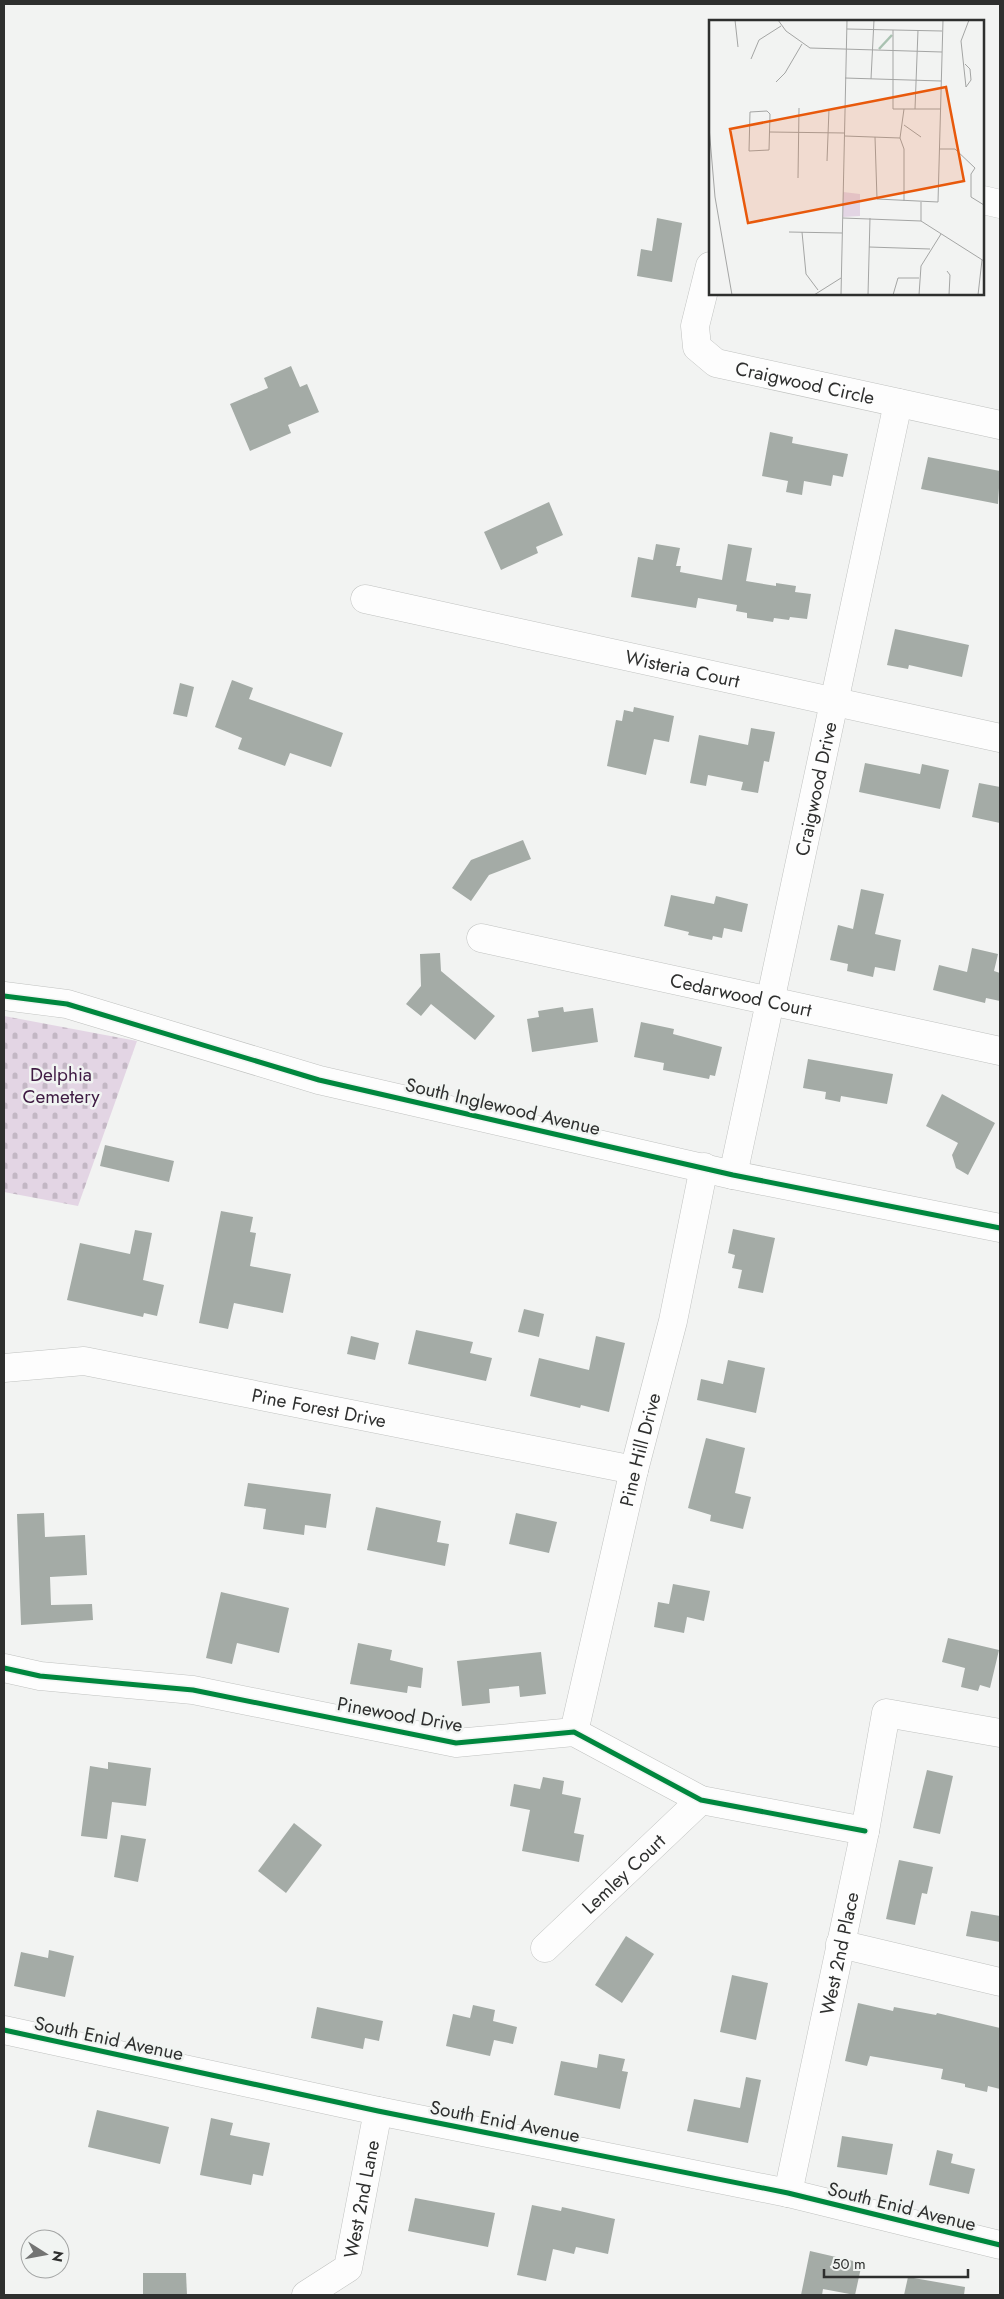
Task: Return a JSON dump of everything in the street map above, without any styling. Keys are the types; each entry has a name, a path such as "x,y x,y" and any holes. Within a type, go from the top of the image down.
{"street":[{"path":"984,200 1000,204"},
{"name":"Craigwood Circle","path":"709,270 695,326 697,347 716,363 1000,425"},
{"name":"Craigwood Drive","path":"733,1175 898,403"},
{"name":"Wisteria Court","path":"365,599 1000,738"},
{"name":"Cedarwood Court","path":"481,938 1000,1051"},
{"name":"South Inglewood Avenue","path":"4,996 67,1004 319,1080 733,1175 1000,1228"},
{"name":"Pine Hill Drive","path":"574,1732 634,1470 673,1321 704,1167"},
{"name":"Pine Forest Drive","path":"4,1368 84,1361 634,1470"},
{"name":"Pinewood Drive","path":"4,1668 40,1676 193,1690 456,1743 574,1732"},
{"name":"West 2nd Place","path":"788,2193 865,1832 886,1713 1000,1733"},
{"path":"574,1732 701,1800 865,1832"},
{"name":"Lemley Court","path":"545,1948 701,1800"},
{"path":"840,1944 1000,1982"},
{"name":"South Enid Avenue","path":"4,2030 378,2110 788,2193 1000,2245"},
{"name":"West 2nd Lane","path":"306,2295 348,2268 378,2110"}],"green space":[{"name":"Delphia Cemetery","path":"4,1016 137,1041 78,1206 4,1192"}],"building":[{"path":"657,218 682,223 672,282 637,276 641,249 652,251"},
{"path":"291,366 300,387 307,384 319,412 288,425 291,433 250,451 230,404 268,388 264,378"},
{"path":"770,432 793,437 792,443 848,454 843,477 833,475 831,486 804,481 802,495 786,492 788,481 762,476"},
{"path":"928,457 1000,471 998,504 921,489"},
{"path":"549,502 563,535 536,547 538,553 501,570 484,532"},
{"path":"656,544 680,548 676,566 681,566 680,572 722,580 728,544 752,548 746,581 776,586 776,583 796,586 795,592 811,594 807,619 790,617 789,620 774,618 773,622 747,618 747,613 736,611 737,605 698,598 696,608 631,597 638,557 653,560"},
{"path":"895,629 969,645 962,677 909,665 908,669 887,665"},
{"path":"232,680 253,688 249,699 343,733 331,767 290,753 285,766 238,749 242,738 215,727"},
{"path":"180,683 194,687 187,717 173,714"},
{"path":"634,707 674,716 669,742 654,739 646,775 607,766 616,720 622,721 624,710 633,712"},
{"path":"751,728 775,732 769,762 764,761 758,793 741,790 743,782 708,775 706,786 690,783 699,735 748,745"},
{"path":"865,763 920,774 922,764 949,770 940,809 859,792"},
{"path":"979,783 1000,787 1000,823 972,817"},
{"path":"523,840 531,859 489,875 471,901 452,888 471,860"},
{"path":"861,889 884,894 875,934 901,940 895,971 875,967 873,977 847,971 848,964 830,960 838,925 853,929"},
{"path":"671,895 714,904 716,896 748,904 742,932 724,928 722,938 713,936 712,940 688,935 689,932 664,926"},
{"path":"972,948 998,954 994,971 1000,973 1000,1001 986,998 985,1003 933,990 939,965 967,972"},
{"path":"440,953 441,971 495,1016 475,1040 431,1004 421,1016 406,1004 421,986 420,954"},
{"path":"563,1007 564,1012 593,1008 598,1042 532,1052 527,1019 539,1017 538,1011"},
{"path":"641,1022 674,1029 673,1034 722,1047 715,1076 710,1075 709,1079 663,1070 664,1063 634,1057"},
{"path":"808,1059 893,1074 887,1104 841,1096 840,1102 825,1099 826,1092 803,1088"},
{"path":"942,1094 995,1123 968,1175 956,1168 952,1155 958,1143 926,1126"},
{"path":"105,1145 174,1161 169,1182 100,1166"},
{"path":"221,1211 253,1217 250,1232 256,1233 250,1266 291,1274 283,1313 234,1303 228,1329 199,1323"},
{"path":"733,1229 775,1238 763,1293 738,1288 742,1270 732,1268 735,1255 728,1253"},
{"path":"135,1230 152,1233 143,1280 164,1285 157,1316 144,1313 143,1317 67,1300 80,1243 130,1254"},
{"path":"524,1309 544,1314 539,1337 518,1332"},
{"path":"416,1330 473,1342 470,1353 492,1358 486,1381 408,1364"},
{"path":"351,1336 379,1343 375,1360 347,1354"},
{"path":"596,1336 625,1343 609,1412 581,1405 580,1408 530,1396 539,1358 589,1370"},
{"path":"728,1360 765,1368 756,1413 697,1400 701,1379 723,1384"},
{"path":"706,1438 745,1448 735,1493 751,1497 743,1529 710,1521 711,1515 688,1508"},
{"path":"248,1483 331,1494 326,1528 305,1525 304,1535 263,1529 266,1509 244,1506"},
{"path":"376,1507 441,1521 437,1542 449,1544 445,1566 367,1550"},
{"path":"44,1513 45,1537 85,1535 87,1575 50,1577 51,1605 92,1604 93,1620 21,1625 17,1514"},
{"path":"516,1513 557,1522 549,1553 509,1544"},
{"path":"673,1584 710,1591 704,1621 687,1617 684,1633 654,1627 658,1602 669,1604"},
{"path":"221,1592 289,1608 279,1653 237,1643 232,1664 206,1658"},
{"path":"948,1638 999,1650 990,1688 980,1685 978,1691 961,1687 965,1668 942,1662"},
{"path":"358,1643 392,1650 390,1660 423,1668 421,1688 408,1686 407,1693 350,1684"},
{"path":"541,1652 546,1694 520,1697 519,1686 489,1689 490,1703 462,1706 457,1661"},
{"path":"108,1762 151,1768 146,1806 112,1802 107,1839 81,1836 90,1766 108,1769"},
{"path":"927,1770 953,1776 940,1834 913,1828"},
{"path":"543,1777 564,1781 562,1794 581,1798 574,1833 584,1835 579,1862 522,1851 530,1810 510,1806 514,1784 540,1789"},
{"path":"294,1823 322,1845 286,1893 258,1871"},
{"path":"121,1835 146,1839 138,1882 114,1877"},
{"path":"899,1860 933,1867 927,1894 922,1893 915,1925 886,1919"},
{"path":"971,1911 1000,1916 1000,1942 966,1936"},
{"path":"626,1936 654,1954 622,2003 595,1985"},
{"path":"49,1950 74,1956 65,1997 14,1986 21,1952 48,1958"},
{"path":"732,1975 768,1983 756,2040 720,2032"},
{"path":"858,2003 893,2011 894,2007 936,2015 937,2013 1000,2028 1000,2089 988,2086 987,2092 965,2087 965,2084 941,2079 943,2069 870,2056 867,2066 845,2061"},
{"path":"473,2005 495,2010 493,2021 517,2027 513,2044 494,2040 490,2056 446,2046 453,2014 470,2018"},
{"path":"317,2007 383,2021 379,2041 365,2038 363,2049 311,2038"},
{"path":"599,2054 625,2059 622,2071 628,2072 620,2109 554,2095 561,2061 597,2068"},
{"path":"746,2077 761,2080 748,2143 687,2131 694,2099 740,2108"},
{"path":"97,2110 169,2127 160,2164 88,2147"},
{"path":"211,2118 233,2123 230,2135 270,2143 263,2176 253,2174 251,2185 200,2175"},
{"path":"842,2136 893,2144 887,2175 837,2167"},
{"path":"937,2150 953,2154 951,2163 975,2169 969,2194 929,2185"},
{"path":"415,2198 495,2213 488,2247 408,2231"},
{"path":"532,2205 561,2211 562,2207 615,2219 608,2254 576,2247 574,2254 553,2249 546,2281 517,2275"},
{"path":"810,2251 862,2263 855,2295 823,2289 822,2295 801,2295"},
{"path":"143,2273 186,2273 187,2295 143,2295"},
{"path":"908,2277 965,2287 964,2295 904,2295"}],"cycle path":[{"path":"4,996 67,1004 319,1080 733,1175 1000,1228"},
{"path":"4,1668 40,1676 193,1690 456,1743 574,1732 701,1800 865,1831"},
{"path":"4,2030 378,2111 788,2193 1000,2245"}]}
